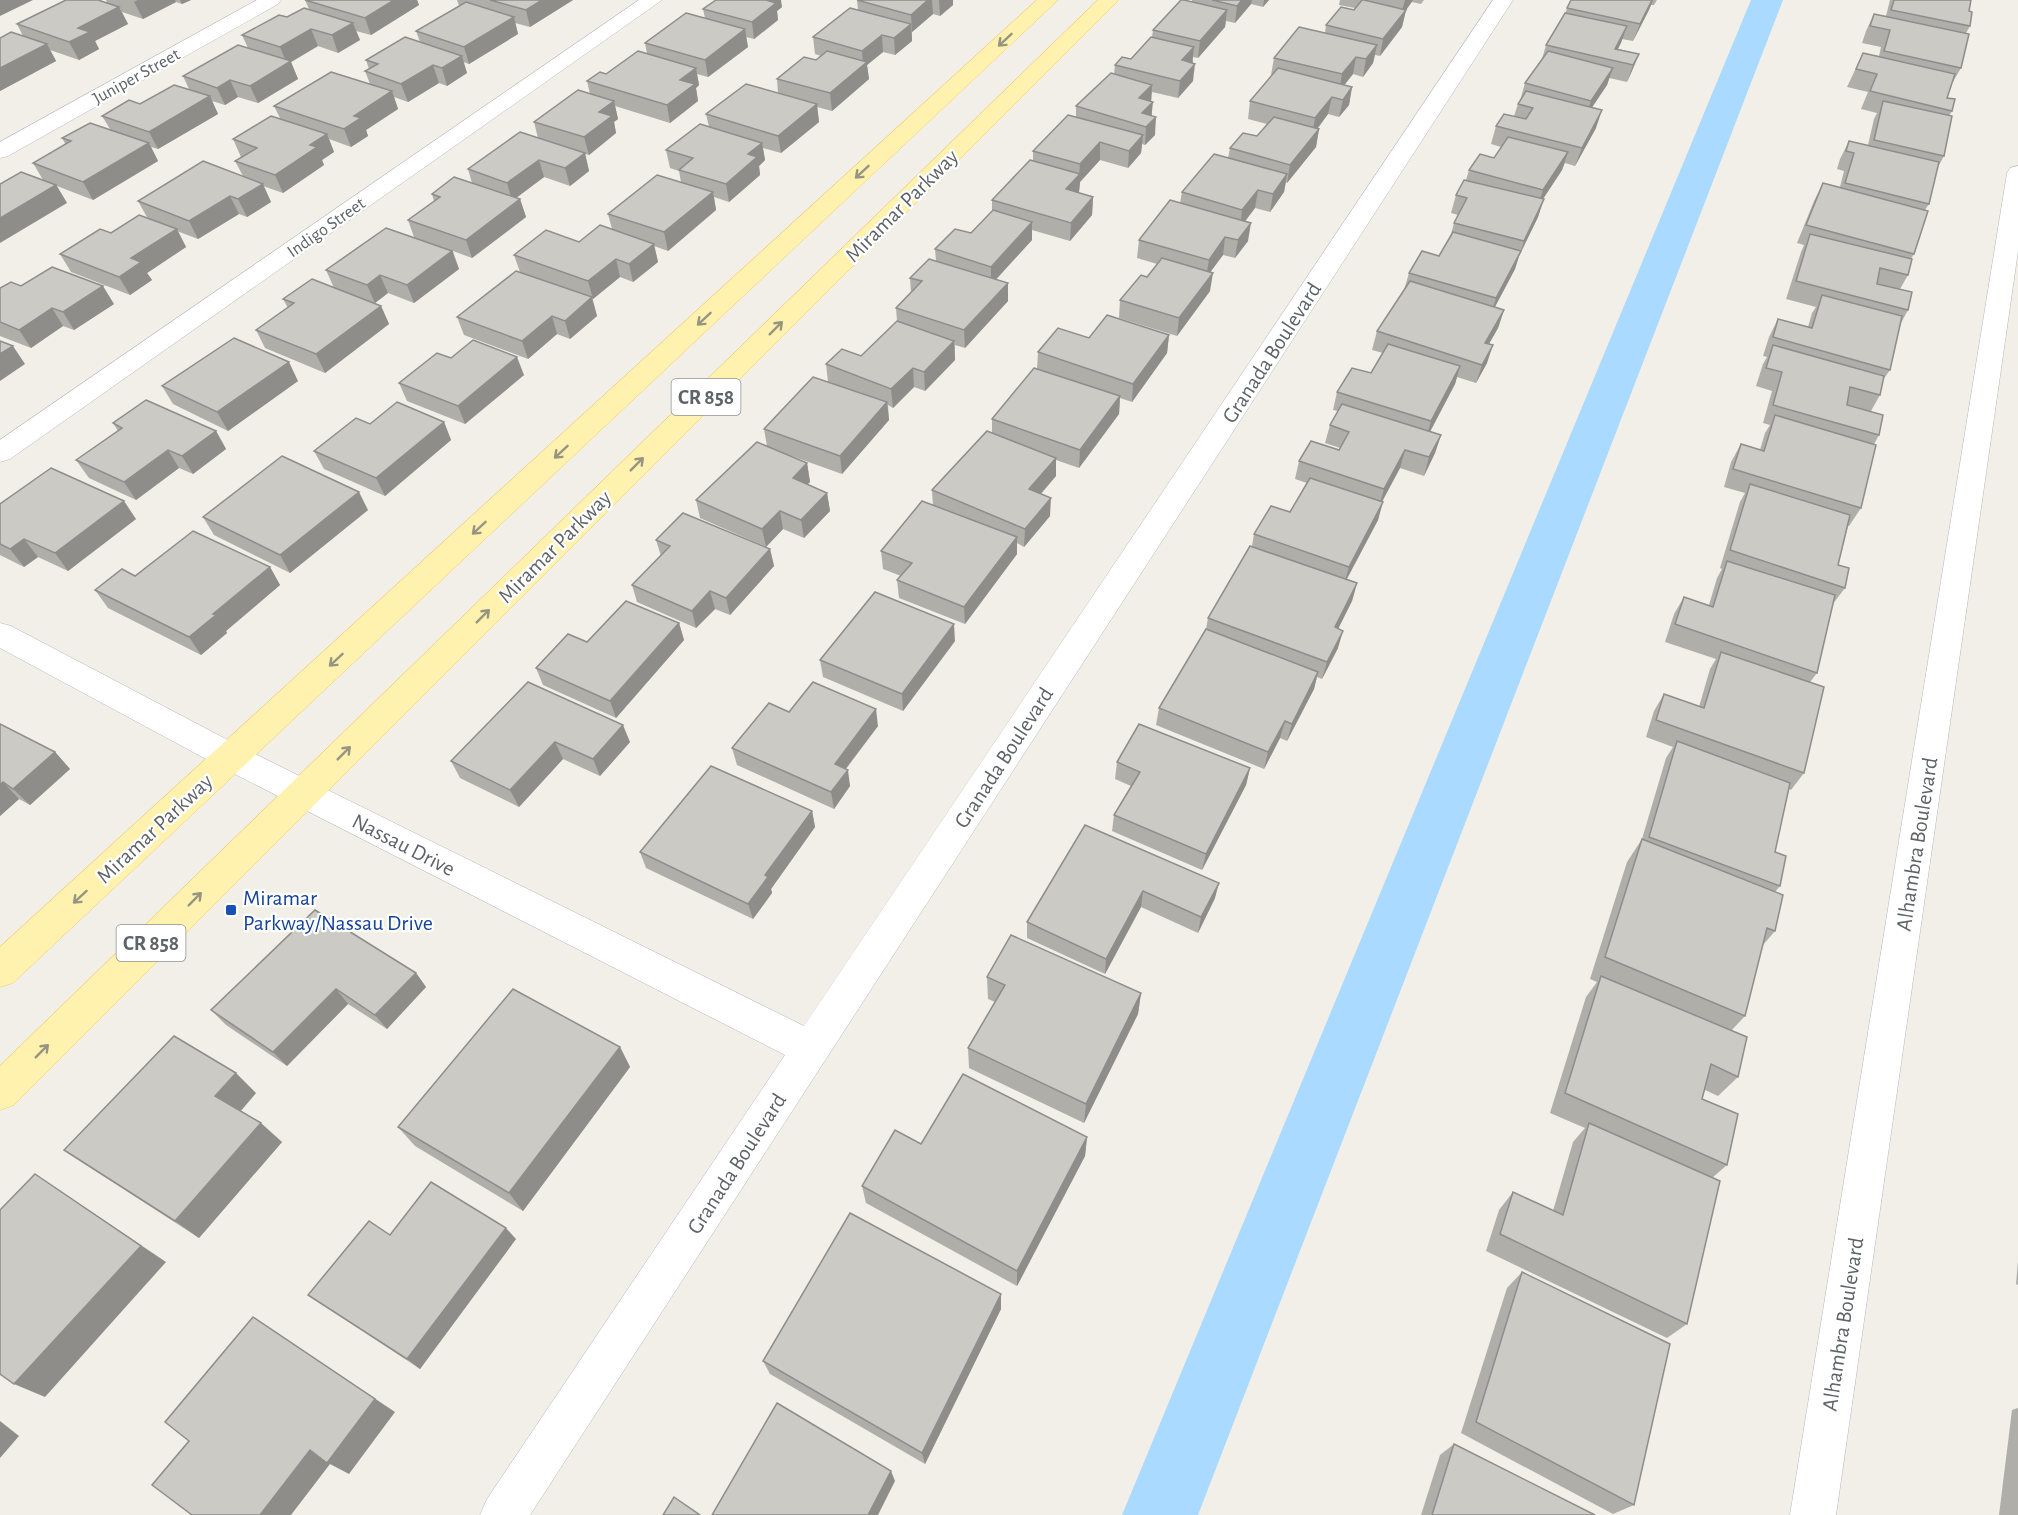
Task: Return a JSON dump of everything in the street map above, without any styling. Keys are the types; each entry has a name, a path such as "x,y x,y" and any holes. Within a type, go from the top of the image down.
{"main road":[{"name":"Miramar Parkway","path":"0,971 1048,0"},
{"name":"Miramar Parkway","path":"0,1092 1109,0"}],"street":[{"name":"Juniper Street","path":"0,151 271,0"},
{"name":"Indigo Street","path":"0,453 652,0"},
{"name":"Granada Boulevard","path":"504,1515 1503,0"},
{"name":"Alhambra Boulevard","path":"1813,1515 2018,173"},
{"name":"Nassau Drive","path":"0,634 302,794 811,1049"}],"building":[{"path":"66,0 98,0 119,7 78,28 90,32 69,42 17,24"},
{"path":"305,0 394,0 365,18"},
{"path":"490,0 542,0 526,10"},
{"path":"716,0 766,0 776,3 752,22 703,9"},
{"path":"857,0 928,0 911,15"},
{"path":"1181,0 1227,10 1200,41 1153,30"},
{"path":"1212,0 1242,0 1237,6"},
{"path":"1362,0 1406,10 1383,39 1326,25 1341,7 1354,10"},
{"path":"1571,0 1652,0 1640,24 1567,8"},
{"path":"1894,0 1971,0 1970,26 1891,10"},
{"path":"466,2 514,17 464,47 416,31"},
{"path":"304,8 353,23 332,35 311,29 280,47 242,35 279,15 287,17"},
{"path":"850,8 911,24 894,38 882,35 862,51 813,37"},
{"path":"686,13 745,29 705,60 645,43"},
{"path":"1565,13 1627,26 1615,49 1639,54 1633,65 1546,45"},
{"path":"1874,14 1969,34 1961,68 1884,51 1890,30 1870,26"},
{"path":"1299,27 1377,45 1366,59 1356,57 1342,74 1274,58"},
{"path":"11,32 47,44 0,68 0,38"},
{"path":"405,37 462,56 442,68 433,65 401,84 365,71 378,64 366,60"},
{"path":"1151,37 1194,47 1182,60 1195,64 1180,81 1115,65 1122,57 1131,59"},
{"path":"238,45 291,61 250,86 230,80 217,88 183,76"},
{"path":"638,51 696,68 680,80 695,84 667,105 587,81 600,72 606,74"},
{"path":"827,51 867,62 830,93 777,79 804,57 816,60"},
{"path":"1548,51 1613,68 1591,101 1525,83"},
{"path":"1863,53 1955,74 1947,98 1955,99 1952,111 1870,91 1877,74 1856,69"},
{"path":"1278,68 1352,87 1343,100 1332,97 1315,118 1250,101"},
{"path":"331,72 392,91 354,116 361,118 344,129 274,106"},
{"path":"1111,73 1152,85 1139,98 1153,102 1142,113 1156,117 1146,127 1076,106"},
{"path":"746,84 817,104 778,136 706,114"},
{"path":"174,85 210,96 149,132 102,116 129,100 140,104"},
{"path":"578,90 614,101 599,112 612,116 584,137 534,122"},
{"path":"1526,91 1602,110 1582,148 1496,126 1504,114 1526,119 1533,108 1518,104"},
{"path":"1883,101 1952,116 1944,156 1874,140"},
{"path":"1068,115 1143,135 1129,151 1100,142 1080,164 1033,151"},
{"path":"271,116 327,134 310,145 317,147 275,175 235,161 257,148 233,139"},
{"path":"1274,117 1319,129 1290,165 1230,148 1243,133 1257,136"},
{"path":"90,123 149,143 83,182 33,163 71,141 62,138"},
{"path":"700,124 762,143 748,154 757,157 726,184 679,170 693,158 666,150"},
{"path":"520,132 585,153 565,168 539,160 507,183 468,169"},
{"path":"1508,137 1568,152 1543,190 1469,170 1480,154 1494,158"},
{"path":"1849,141 1939,162 1929,204 1845,183 1854,153 1846,151"},
{"path":"1214,154 1287,174 1273,194 1258,190 1242,210 1182,192"},
{"path":"1030,160 1080,174 1066,189 1093,197 1071,223 992,200"},
{"path":"203,161 263,184 238,199 230,196 189,221 138,201"},
{"path":"21,172 56,185 0,218 0,184"},
{"path":"657,175 713,192 664,232 608,214"},
{"path":"454,177 520,199 466,240 408,220 440,197 432,194"},
{"path":"1464,180 1544,199 1524,241 1454,223 1467,198 1456,195"},
{"path":"1823,183 1928,211 1914,254 1806,225"},
{"path":"1170,200 1251,223 1238,240 1225,237 1209,260 1139,240"},
{"path":"993,210 1032,222 991,267 935,249 955,229 971,233"},
{"path":"139,215 177,229 131,258 141,262 119,277 60,254 100,229 111,233"},
{"path":"600,225 654,244 629,264 616,259 588,281 514,255 546,230 579,242"},
{"path":"386,228 452,251 407,285 380,275 367,285 326,270"},
{"path":"1453,232 1521,251 1496,298 1409,273 1422,251 1439,256"},
{"path":"1810,234 1912,259 1908,275 1880,268 1877,284 1912,292 1908,310 1796,281"},
{"path":"1162,258 1213,273 1179,318 1120,300 1141,275 1147,277"},
{"path":"929,259 1008,283 964,330 896,308 922,281 910,278"},
{"path":"52,267 103,286 63,312 52,308 19,330 0,322 0,288 11,282 21,286"},
{"path":"516,271 592,297 565,321 552,316 522,341 457,317"},
{"path":"312,279 381,306 316,354 256,330 294,303 283,299"},
{"path":"1410,281 1504,310 1485,343 1493,345 1482,365 1377,331"},
{"path":"1822,295 1902,316 1890,370 1773,337 1778,319 1812,328"},
{"path":"1107,315 1169,335 1133,384 1038,352 1058,328 1089,338"},
{"path":"897,321 954,341 924,372 913,368 891,389 826,364 842,349 861,356"},
{"path":"234,338 289,362 217,412 162,386"},
{"path":"473,340 517,357 458,406 399,383 437,353 451,358"},
{"path":"0,341 13,346 0,354"},
{"path":"1388,344 1460,366 1431,421 1337,392 1352,368 1371,373"},
{"path":"1773,345 1884,376 1880,395 1850,387 1847,405 1883,415 1879,435 1773,405 1782,372 1766,368"},
{"path":"1034,368 1120,396 1080,450 992,419"},
{"path":"813,377 887,402 840,456 764,429"},
{"path":"146,400 216,431 182,456 168,450 124,482 76,460 122,428 113,423"},
{"path":"397,402 444,422 376,478 314,451 356,418 370,424"},
{"path":"1342,404 1441,435 1429,457 1405,450 1384,489 1299,461 1311,441 1339,450 1349,432 1330,425"},
{"path":"1775,415 1876,445 1861,508 1733,469 1741,444 1764,451"},
{"path":"987,431 1056,458 1029,489 1051,498 1025,529 932,490"},
{"path":"757,442 807,463 793,478 827,493 801,520 780,511 762,529 696,500"},
{"path":"282,456 359,492 280,555 203,517"},
{"path":"51,468 124,501 55,553 24,539 10,549 0,544 0,504"},
{"path":"1310,478 1383,502 1349,567 1254,534 1271,506 1290,512"},
{"path":"1750,484 1850,515 1838,565 1849,568 1845,588 1730,550"},
{"path":"922,501 1017,537 964,607 897,580 912,563 881,551"},
{"path":"683,513 770,549 726,598 710,591 692,611 632,585 670,546 656,540"},
{"path":"193,531 270,567 189,637 95,590 122,569 135,576"},
{"path":"1250,546 1357,583 1335,627 1343,631 1327,662 1208,618"},
{"path":"1727,561 1835,595 1817,673 1675,624 1684,597 1713,607"},
{"path":"875,592 954,624 902,694 820,660"},
{"path":"626,601 679,623 610,701 536,668 568,634 587,642"},
{"path":"1206,629 1318,672 1292,724 1285,721 1268,752 1159,708"},
{"path":"1721,652 1824,687 1804,773 1656,720 1664,694 1704,708"},
{"path":"528,682 623,725 593,759 555,742 510,790 451,761"},
{"path":"813,682 876,709 835,764 848,770 831,792 732,748 769,703 789,712"},
{"path":"0,724 55,752 13,789 3,782 0,785"},
{"path":"1139,724 1250,768 1206,854 1114,815 1140,772 1117,762"},
{"path":"1677,741 1790,783 1775,852 1786,856 1780,886 1649,837"},
{"path":"711,766 812,811 765,875 768,877 748,904 640,852"},
{"path":"1085,825 1219,883 1201,917 1143,891 1106,959 1027,922"},
{"path":"1642,839 1783,895 1775,931 1767,928 1745,1016 1605,957"},
{"path":"315,910 416,973 375,1015 336,989 273,1052 211,1010"},
{"path":"1011,935 1141,993 1086,1104 968,1048 1005,985 987,977"},
{"path":"1601,976 1747,1037 1738,1077 1711,1064 1702,1099 1738,1114 1727,1165 1565,1093"},
{"path":"513,989 620,1047 509,1193 398,1127"},
{"path":"174,1036 236,1073 215,1096 261,1123 175,1221 64,1150"},
{"path":"963,1074 1087,1137 1017,1271 862,1186 895,1130 921,1144"},
{"path":"1589,1123 1720,1181 1687,1324 1500,1234 1513,1192 1563,1215"},
{"path":"35,1174 141,1246 14,1384 0,1374 0,1210"},
{"path":"431,1182 506,1228 407,1359 308,1295 369,1221 390,1235"},
{"path":"850,1213 1001,1294 922,1453 763,1361"},
{"path":"1522,1272 1670,1344 1634,1505 1476,1422"},
{"path":"253,1317 375,1399 327,1463 310,1450 260,1515 192,1515 152,1485 189,1441 165,1422"},
{"path":"777,1403 891,1471 868,1515 712,1515"},
{"path":"1454,1444 1595,1515 1432,1515"},
{"path":"674,1497 700,1515 663,1515"}],"waterway":[{"path":"1160,1515 1767,0"}],"place":[{"name":"Miramar Parkway/Nassau Drive","path":"231,910"}]}
